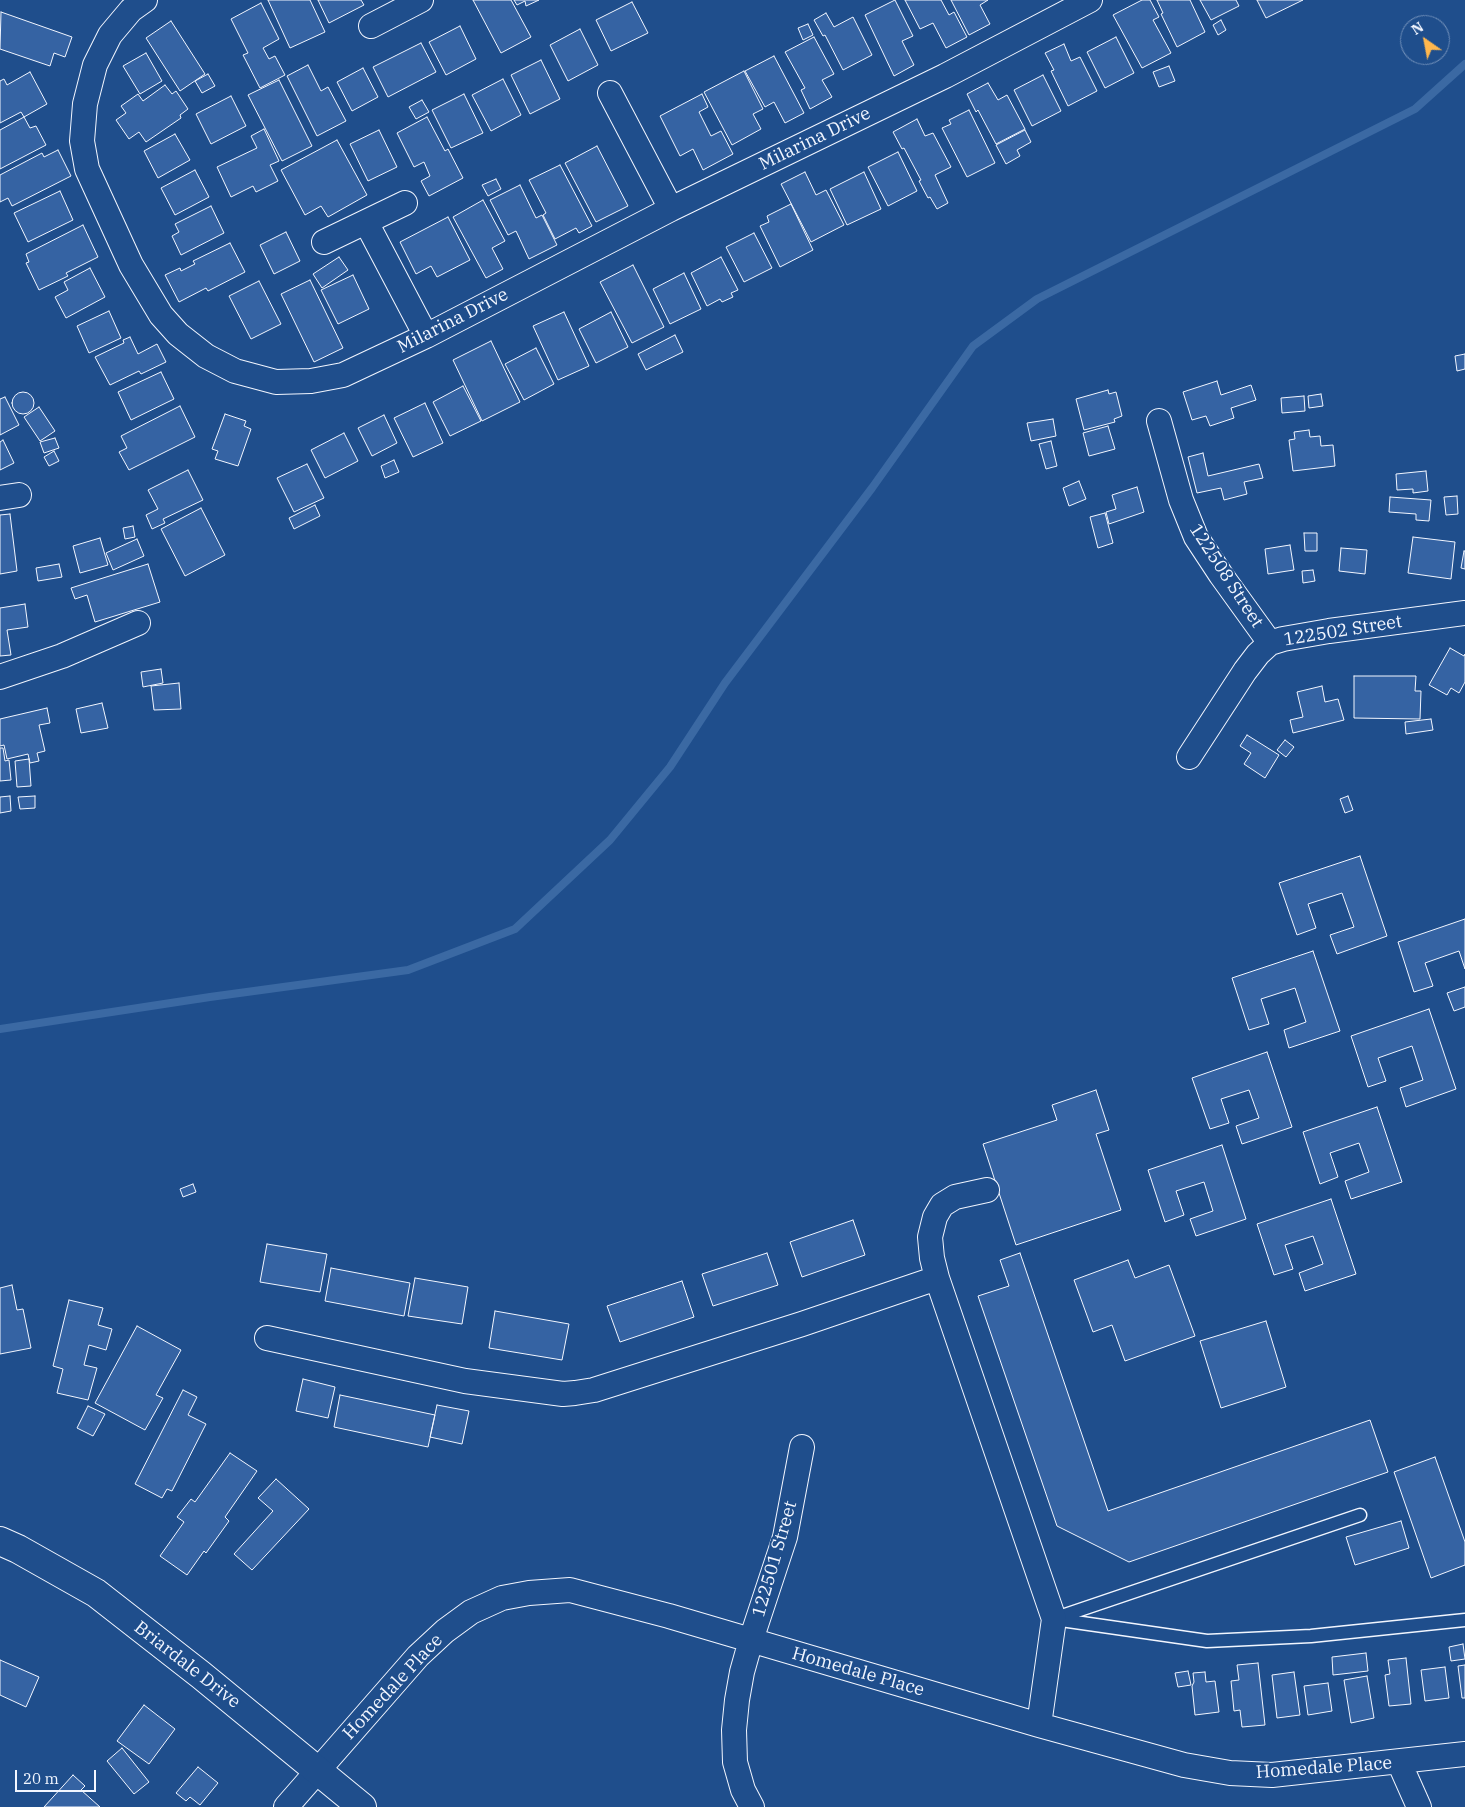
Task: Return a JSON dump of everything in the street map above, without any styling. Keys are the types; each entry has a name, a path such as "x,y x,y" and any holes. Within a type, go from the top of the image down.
{"street":[{"name":"Milarina Drive","path":"145,0 131,10 110,35 95,65 85,104 82,141 87,169 131,265 161,315 178,334 206,356 235,371 276,382 310,381 343,375 426,336 671,209 945,76 1055,8 1090,0"},
{"path":"372,26 411,2"},
{"path":"610,93 671,209"},
{"path":"324,242 406,203"},
{"path":"366,222 426,336"},
{"name":"122508 Street","path":"1159,422 1180,500 1196,537 1270,643"},
{"name":"122502 Street","path":"1189,756 1245,671 1258,654 1270,643 1283,638 1465,613"},
{"path":"0,677 62,656 138,623"},
{"path":"987,1190 955,1197 942,1204 935,1217 930,1236 932,1258 937,1278 1054,1619 1039,1725"},
{"path":"267,1338 466,1381 563,1394 575,1393 594,1390 802,1324 937,1278"},
{"name":"122501 Street","path":"752,1807 743,1790 735,1762 734,1730 742,1672 785,1537 802,1447"},
{"name":"Briardale Drive","path":"0,1541 18,1549 96,1593 201,1675 362,1807"},
{"name":"Homedale Place","path":"286,1807 418,1656 445,1631 471,1612 502,1598 529,1593 570,1590 751,1640 1039,1725 1184,1765 1230,1772 1272,1775 1465,1754"},
{"path":"1399,1762 1419,1807"}],"lane":[{"path":"1054,1619 1360,1516"},
{"path":"1054,1619 1207,1641 1311,1636 1465,1620"}],"building":[{"path":"268,0 310,0 325,32 290,48"},
{"path":"318,0 361,0 364,5 329,23"},
{"path":"473,0 511,0 531,37 501,53"},
{"path":"514,0 539,0 526,6 525,1 517,5"},
{"path":"895,0 913,36 902,41 914,65 894,76 865,15"},
{"path":"905,0 941,0 949,15 954,12 967,37 946,48 933,23 920,29"},
{"path":"951,0 988,0 980,5 990,24 969,35"},
{"path":"1142,0 1150,0 1159,17 1153,20 1171,53 1142,68 1113,15"},
{"path":"1157,0 1190,0 1205,32 1177,47 1161,14 1163,13"},
{"path":"1200,0 1236,0 1239,6 1211,20"},
{"path":"1257,0 1303,0 1266,18"},
{"path":"632,2 648,33 611,51 596,20"},
{"path":"261,3 279,39 263,48 269,59 275,56 285,75 260,88 243,55 248,53 231,19"},
{"path":"1,12 72,37 65,57 54,53 50,66 0,49"},
{"path":"826,13 834,27 853,17 872,55 843,70 825,35 823,36 814,20"},
{"path":"1221,20 1226,30 1218,35 1213,25"},
{"path":"171,21 205,74 180,91 146,38"},
{"path":"808,24 813,35 803,40 798,28"},
{"path":"460,26 476,59 446,75 429,42"},
{"path":"580,29 598,65 568,81 550,45"},
{"path":"814,37 834,74 822,80 832,97 810,109 801,90 805,88 785,52"},
{"path":"1116,37 1134,73 1105,88 1087,52"},
{"path":"421,43 436,72 388,97 373,67"},
{"path":"1064,44 1071,61 1080,57 1097,91 1068,106 1051,71 1054,70 1045,53"},
{"path":"146,53 162,81 140,94 123,66"},
{"path":"774,56 804,113 785,123 774,102 765,107 745,71"},
{"path":"541,60 560,99 530,114 511,75"},
{"path":"308,65 321,91 328,87 346,121 317,136 287,76"},
{"path":"1169,66 1175,81 1159,87 1153,72"},
{"path":"363,68 378,97 352,111 337,82"},
{"path":"744,71 763,109 753,114 761,129 732,145 704,92"},
{"path":"30,72 47,104 24,117 21,112 0,123 0,81 4,79 7,85"},
{"path":"208,74 215,86 202,93 195,81"},
{"path":"1043,75 1061,111 1032,126 1014,90"},
{"path":"503,79 521,115 491,131 472,95"},
{"path":"279,80 312,146 282,161 248,95"},
{"path":"988,83 998,100 1007,95 1025,129 996,144 967,94"},
{"path":"165,85 172,94 176,91 188,109 180,115 181,118 146,142 139,132 129,139 116,120 126,113 121,106 138,94 143,101"},
{"path":"464,94 483,133 451,148 432,110"},
{"path":"702,94 708,107 699,112 711,136 721,131 733,154 703,170 693,149 680,156 660,116"},
{"path":"231,96 246,126 211,144 196,114"},
{"path":"422,100 429,112 416,119 409,107"},
{"path":"969,110 995,163 967,177 942,128 951,124 949,120"},
{"path":"24,117 30,128 36,126 46,145 0,169 0,130"},
{"path":"427,117 445,151 448,149 463,178 429,196 421,181 430,176 424,162 414,167 397,133"},
{"path":"917,119 925,136 933,133 951,167 935,175 948,203 937,209 930,197 928,198 919,181 921,180 893,132"},
{"path":"264,129 279,161 270,165 278,181 256,192 253,186 231,197 217,167 257,148 251,136"},
{"path":"379,130 397,167 368,181 350,144"},
{"path":"1025,130 1031,142 1017,150 1020,156 1006,164 996,145"},
{"path":"175,134 190,160 158,178 144,151"},
{"path":"337,140 367,195 328,217 321,206 305,215 281,170"},
{"path":"597,146 628,206 596,222 565,163"},
{"path":"58,150 71,176 12,206 8,198 0,202 0,175 42,153 44,157"},
{"path":"898,152 917,191 888,206 868,167"},
{"path":"560,165 592,226 579,233 576,228 555,239 543,215 546,213 529,180"},
{"path":"195,170 209,197 175,215 161,188"},
{"path":"805,172 816,195 826,190 844,225 811,242 781,184"},
{"path":"864,172 881,209 847,225 830,189"},
{"path":"496,179 501,189 488,196 482,185"},
{"path":"520,185 536,218 542,215 557,245 529,259 516,231 508,235 490,200"},
{"path":"60,191 73,220 28,242 14,213"},
{"path":"483,200 505,241 492,248 503,269 486,278 453,217"},
{"path":"791,204 813,250 780,267 760,226 769,222 767,216"},
{"path":"211,206 224,233 181,255 172,236 179,232 175,224"},
{"path":"448,217 470,260 437,277 431,266 416,274 400,242"},
{"path":"83,225 98,257 66,273 68,276 39,290 26,263 29,262 26,254"},
{"path":"286,232 300,261 274,274 260,245"},
{"path":"754,233 772,268 744,282 726,247"},
{"path":"230,243 245,272 208,291 206,288 179,302 165,275 180,268 181,271 195,264 193,261"},
{"path":"339,257 348,270 322,288 313,274"},
{"path":"721,257 738,290 731,293 733,297 722,302 720,299 707,306 691,273"},
{"path":"633,265 664,327 632,343 600,282"},
{"path":"90,268 105,297 66,318 55,297 68,290 64,282"},
{"path":"684,273 701,309 670,324 653,289"},
{"path":"353,275 369,309 338,324 321,290"},
{"path":"310,280 343,348 314,362 281,294"},
{"path":"259,281 281,324 251,339 229,296"},
{"path":"109,311 121,338 89,353 77,326"},
{"path":"564,312 589,366 558,380 533,326"},
{"path":"611,312 628,347 596,363 579,329"},
{"path":"675,335 683,352 646,370 638,354"},
{"path":"130,337 138,354 157,344 166,362 141,374 139,371 110,385 95,357 124,343 123,340"},
{"path":"491,341 520,402 482,421 453,360"},
{"path":"536,348 554,384 524,400 505,364"},
{"path":"1465,354 1465,369 1457,371 1455,356"},
{"path":"161,372 174,399 131,420 118,392"},
{"path":"1217,381 1221,395 1251,385 1256,400 1231,408 1234,418 1210,426 1206,416 1192,420 1183,392"},
{"path":"463,386 481,421 450,436 433,402"},
{"path":"1108,390 1109,394 1116,392 1122,416 1114,419 1115,422 1084,430 1076,399"},
{"path":"23,392 31,395 34,403 31,411 23,414 15,411 12,403 15,395"},
{"path":"1321,394 1323,406 1309,408 1308,396"},
{"path":"1304,396 1305,411 1282,413 1281,398"},
{"path":"5,397 19,425 0,435 0,399"},
{"path":"425,403 443,443 413,457 394,418"},
{"path":"180,406 195,437 129,470 119,452 127,448 121,436"},
{"path":"39,407 55,431 40,441 24,417"},
{"path":"225,414 246,421 244,426 251,429 238,466 215,459 218,451 212,449"},
{"path":"384,415 397,443 372,456 358,428"},
{"path":"1053,419 1056,436 1031,441 1027,423"},
{"path":"1108,426 1115,449 1089,456 1083,433"},
{"path":"1309,430 1310,437 1320,436 1321,446 1333,445 1335,466 1293,471 1289,440 1295,439 1294,432"},
{"path":"344,433 358,461 325,478 311,450"},
{"path":"55,438 59,448 44,453 40,442"},
{"path":"3,440 14,463 0,470 0,442"},
{"path":"1051,441 1057,466 1046,469 1039,444"},
{"path":"54,451 59,461 49,466 44,457"},
{"path":"1203,453 1208,476 1259,464 1263,478 1244,482 1247,494 1224,500 1221,488 1197,493 1188,457"},
{"path":"394,460 399,472 385,478 381,466"},
{"path":"307,464 324,498 294,512 277,478"},
{"path":"188,470 203,500 163,519 165,523 152,529 146,515 158,509 148,490"},
{"path":"1426,471 1428,491 1413,493 1413,489 1397,490 1396,474"},
{"path":"1079,481 1086,499 1069,506 1063,488"},
{"path":"1137,487 1144,512 1109,524 1106,512 1116,509 1112,495"},
{"path":"1457,496 1458,514 1446,515 1444,497"},
{"path":"1390,497 1431,500 1429,521 1416,520 1416,514 1389,512"},
{"path":"315,505 320,516 294,529 289,518"},
{"path":"201,508 225,555 185,576 161,529"},
{"path":"1105,513 1113,543 1098,548 1090,517"},
{"path":"10,514 17,571 0,574 0,515"},
{"path":"133,526 135,537 125,539 123,528"},
{"path":"1304,533 1317,533 1317,551 1305,551"},
{"path":"1413,537 1455,542 1451,579 1408,573"},
{"path":"100,538 108,565 80,573 73,546"},
{"path":"137,539 144,556 113,570 106,553"},
{"path":"1290,545 1294,570 1268,574 1265,549"},
{"path":"1341,548 1367,550 1365,574 1339,571"},
{"path":"1465,551 1465,569 1461,568"},
{"path":"59,564 62,577 38,581 36,568"},
{"path":"148,564 160,602 95,622 87,595 75,599 71,588"},
{"path":"1313,570 1315,581 1303,583 1302,571"},
{"path":"25,604 28,627 7,630 11,655 0,656 0,608"},
{"path":"1450,648 1464,656 1465,654 1465,682 1459,693 1451,688 1447,695 1429,685"},
{"path":"161,669 163,683 143,687 141,672"},
{"path":"1354,676 1416,676 1415,691 1421,691 1420,719 1354,718"},
{"path":"179,683 181,709 154,710 151,686"},
{"path":"1322,686 1325,702 1338,699 1344,720 1293,733 1290,720 1303,717 1297,692"},
{"path":"102,703 108,728 81,733 76,709"},
{"path":"47,708 50,723 39,725 45,751 37,753 39,761 30,763 28,754 7,759 4,745 0,746 0,719"},
{"path":"1431,719 1433,730 1406,734 1405,722"},
{"path":"1247,735 1279,755 1265,778 1244,764 1251,753 1240,746"},
{"path":"1285,740 1294,747 1286,757 1277,750"},
{"path":"0,748 3,748 5,761 9,760 11,780 0,781"},
{"path":"29,759 31,786 17,787 15,761"},
{"path":"10,796 11,811 0,813 0,797"},
{"path":"35,796 35,808 20,809 18,797"},
{"path":"1348,796 1353,810 1345,813 1340,799"},
{"path":"1360,856 1387,936 1337,954 1330,935 1354,927 1342,893 1308,904 1316,928 1297,935 1279,883"},
{"path":"1465,919 1465,969 1459,951 1425,963 1433,986 1414,992 1398,942"},
{"path":"1313,951 1340,1031 1289,1048 1284,1030 1306,1022 1295,988 1261,999 1269,1024 1249,1030 1232,978"},
{"path":"1465,987 1465,1007 1454,1011 1447,993"},
{"path":"1429,1009 1456,1089 1406,1107 1400,1088 1423,1080 1412,1046 1378,1058 1386,1081 1368,1087 1351,1036"},
{"path":"1267,1052 1292,1127 1242,1144 1236,1126 1259,1118 1249,1090 1221,1099 1229,1123 1210,1129 1192,1078"},
{"path":"1096,1090 1109,1130 1096,1134 1121,1210 1016,1245 983,1144 1057,1120 1052,1105"},
{"path":"1377,1107 1402,1182 1351,1199 1345,1181 1369,1172 1359,1143 1330,1153 1338,1177 1320,1184 1303,1132"},
{"path":"1222,1145 1246,1219 1196,1236 1190,1219 1213,1211 1204,1182 1176,1191 1184,1215 1165,1222 1148,1170"},
{"path":"193,1184 196,1192 183,1197 180,1189"},
{"path":"1331,1199 1356,1274 1305,1291 1299,1273 1323,1264 1313,1236 1285,1245 1293,1269 1274,1275 1257,1224"},
{"path":"853,1220 865,1255 802,1277 790,1242"},
{"path":"267,1244 327,1254 320,1292 260,1282"},
{"path":"767,1253 778,1285 713,1306 702,1274"},
{"path":"1020,1253 1108,1511 1370,1420 1388,1472 1129,1562 1057,1526 978,1296 1009,1286 1000,1260"},
{"path":"1128,1260 1135,1278 1169,1265 1195,1336 1125,1361 1112,1325 1093,1332 1074,1280"},
{"path":"331,1268 410,1283 404,1316 325,1301"},
{"path":"415,1278 468,1287 462,1324 408,1316"},
{"path":"682,1281 694,1317 620,1342 607,1306"},
{"path":"12,1285 17,1310 23,1309 31,1348 0,1354 0,1288"},
{"path":"69,1300 103,1308 98,1325 112,1329 106,1350 89,1345 84,1365 97,1368 88,1400 57,1393 63,1369 53,1366"},
{"path":"495,1311 569,1324 562,1360 489,1348"},
{"path":"1266,1321 1286,1387 1221,1408 1200,1341"},
{"path":"137,1326 181,1350 156,1395 163,1398 145,1430 95,1403"},
{"path":"303,1379 335,1387 328,1418 296,1411"},
{"path":"183,1390 197,1397 188,1415 206,1424 172,1491 167,1489 162,1498 135,1484"},
{"path":"340,1395 435,1415 428,1447 334,1427"},
{"path":"437,1405 469,1411 462,1444 430,1437"},
{"path":"88,1406 105,1414 93,1436 77,1428"},
{"path":"230,1453 257,1471 225,1517 229,1521 187,1575 160,1556 184,1522 177,1517 191,1499 195,1502"},
{"path":"1435,1457 1465,1542 1465,1565 1431,1578 1394,1472"},
{"path":"276,1479 309,1509 252,1570 234,1554 273,1511 258,1498"},
{"path":"1401,1521 1409,1548 1355,1565 1346,1537"},
{"path":"1463,1644 1465,1659 1451,1661 1449,1647"},
{"path":"1366,1653 1368,1671 1333,1675 1332,1657"},
{"path":"1406,1658 1411,1704 1389,1706 1385,1675 1390,1674 1388,1660"},
{"path":"0,1660 39,1677 26,1707 0,1695"},
{"path":"1258,1663 1265,1725 1242,1727 1240,1710 1234,1711 1231,1681 1239,1680 1237,1665"},
{"path":"1465,1665 1465,1698 1462,1698 1458,1666"},
{"path":"1445,1667 1449,1698 1425,1701 1421,1670"},
{"path":"1188,1671 1191,1685 1178,1687 1175,1673"},
{"path":"1205,1672 1206,1682 1215,1681 1219,1712 1195,1715 1192,1686 1194,1682 1193,1673"},
{"path":"1294,1672 1300,1715 1277,1718 1272,1675"},
{"path":"1367,1676 1374,1718 1351,1723 1344,1680"},
{"path":"1328,1683 1332,1711 1308,1715 1304,1686"},
{"path":"144,1705 175,1729 149,1764 117,1741"},
{"path":"122,1748 149,1782 134,1794 107,1761"},
{"path":"198,1767 218,1783 200,1805 190,1797 186,1801 176,1793"},
{"path":"73,1775 85,1786 81,1790 100,1807 44,1807"}],"waterway":[{"path":"0,1029 210,997 408,970 515,929 610,840 670,767 725,683 872,488 973,346 1037,299 1415,109 1465,64"}]}
